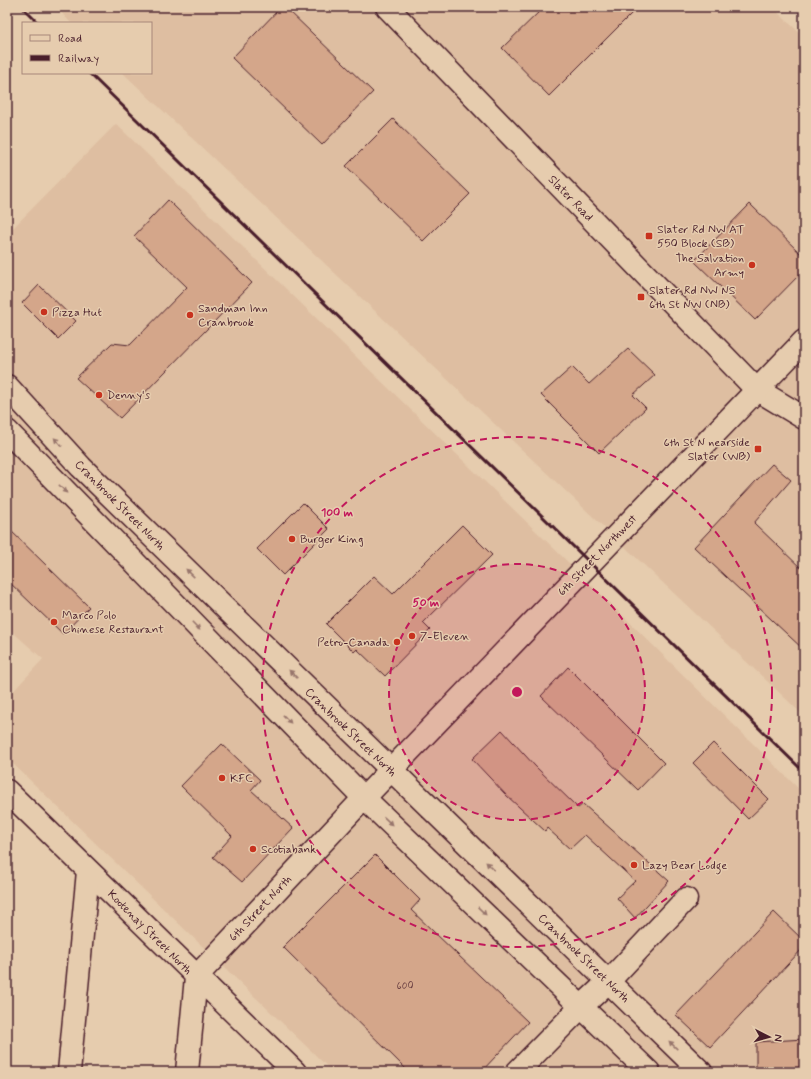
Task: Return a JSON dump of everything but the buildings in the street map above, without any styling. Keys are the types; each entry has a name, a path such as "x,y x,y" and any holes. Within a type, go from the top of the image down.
{"main road":[{"name":"Slater Road","path":"387,7 756,389 804,418"},
{"name":"6th Street Northwest","path":"390,770 756,389 804,341"},
{"name":"Cranbrook Street North","path":"7,386 81,467 701,1072"},
{"path":"7,430 364,798 649,1072"},
{"name":"6th Street North","path":"196,977 390,770"},
{"name":"Kootenay Street North","path":"7,791 295,1072"},
{"path":"69,1072 88,871"},
{"path":"517,1072 581,1007 608,982 686,899"},
{"path":"187,1072 196,977"}],"shaded area":[{"path":"56,7 772,7 804,37 804,716 124,74 152,74 152,22 70,22"},
{"path":"116,124 605,598 804,794 804,1072 333,1072 7,758 7,698 43,659 7,627 7,234"}],"railway":[{"path":"22,7 37,22"},
{"path":"90,74 804,772"}],"place":[{"name":"Slater Rd NW AT 550 Block (SB)","path":"649,236"},
{"name":"The Salvation Army","path":"752,265"},
{"name":"Slater Rd NW NS 6th St NW (NB)","path":"641,297"},
{"name":"Pizza Hut","path":"44,312"},
{"name":"Sandman Inn Cranbrook","path":"190,315"},
{"name":"Denny's","path":"99,395"},
{"name":"6th St N nearside Slater (WB)","path":"758,449"},
{"name":"Burger King","path":"292,539"},
{"name":"Marco Polo Chinese Restaurant","path":"54,622"},
{"name":"7-Eleven","path":"412,636"},
{"name":"Petro-Canada","path":"397,642"},
{"name":"KFC","path":"222,778"},
{"name":"Scotiabank","path":"253,849"},
{"name":"Lazy Bear Lodge","path":"634,865"}]}
